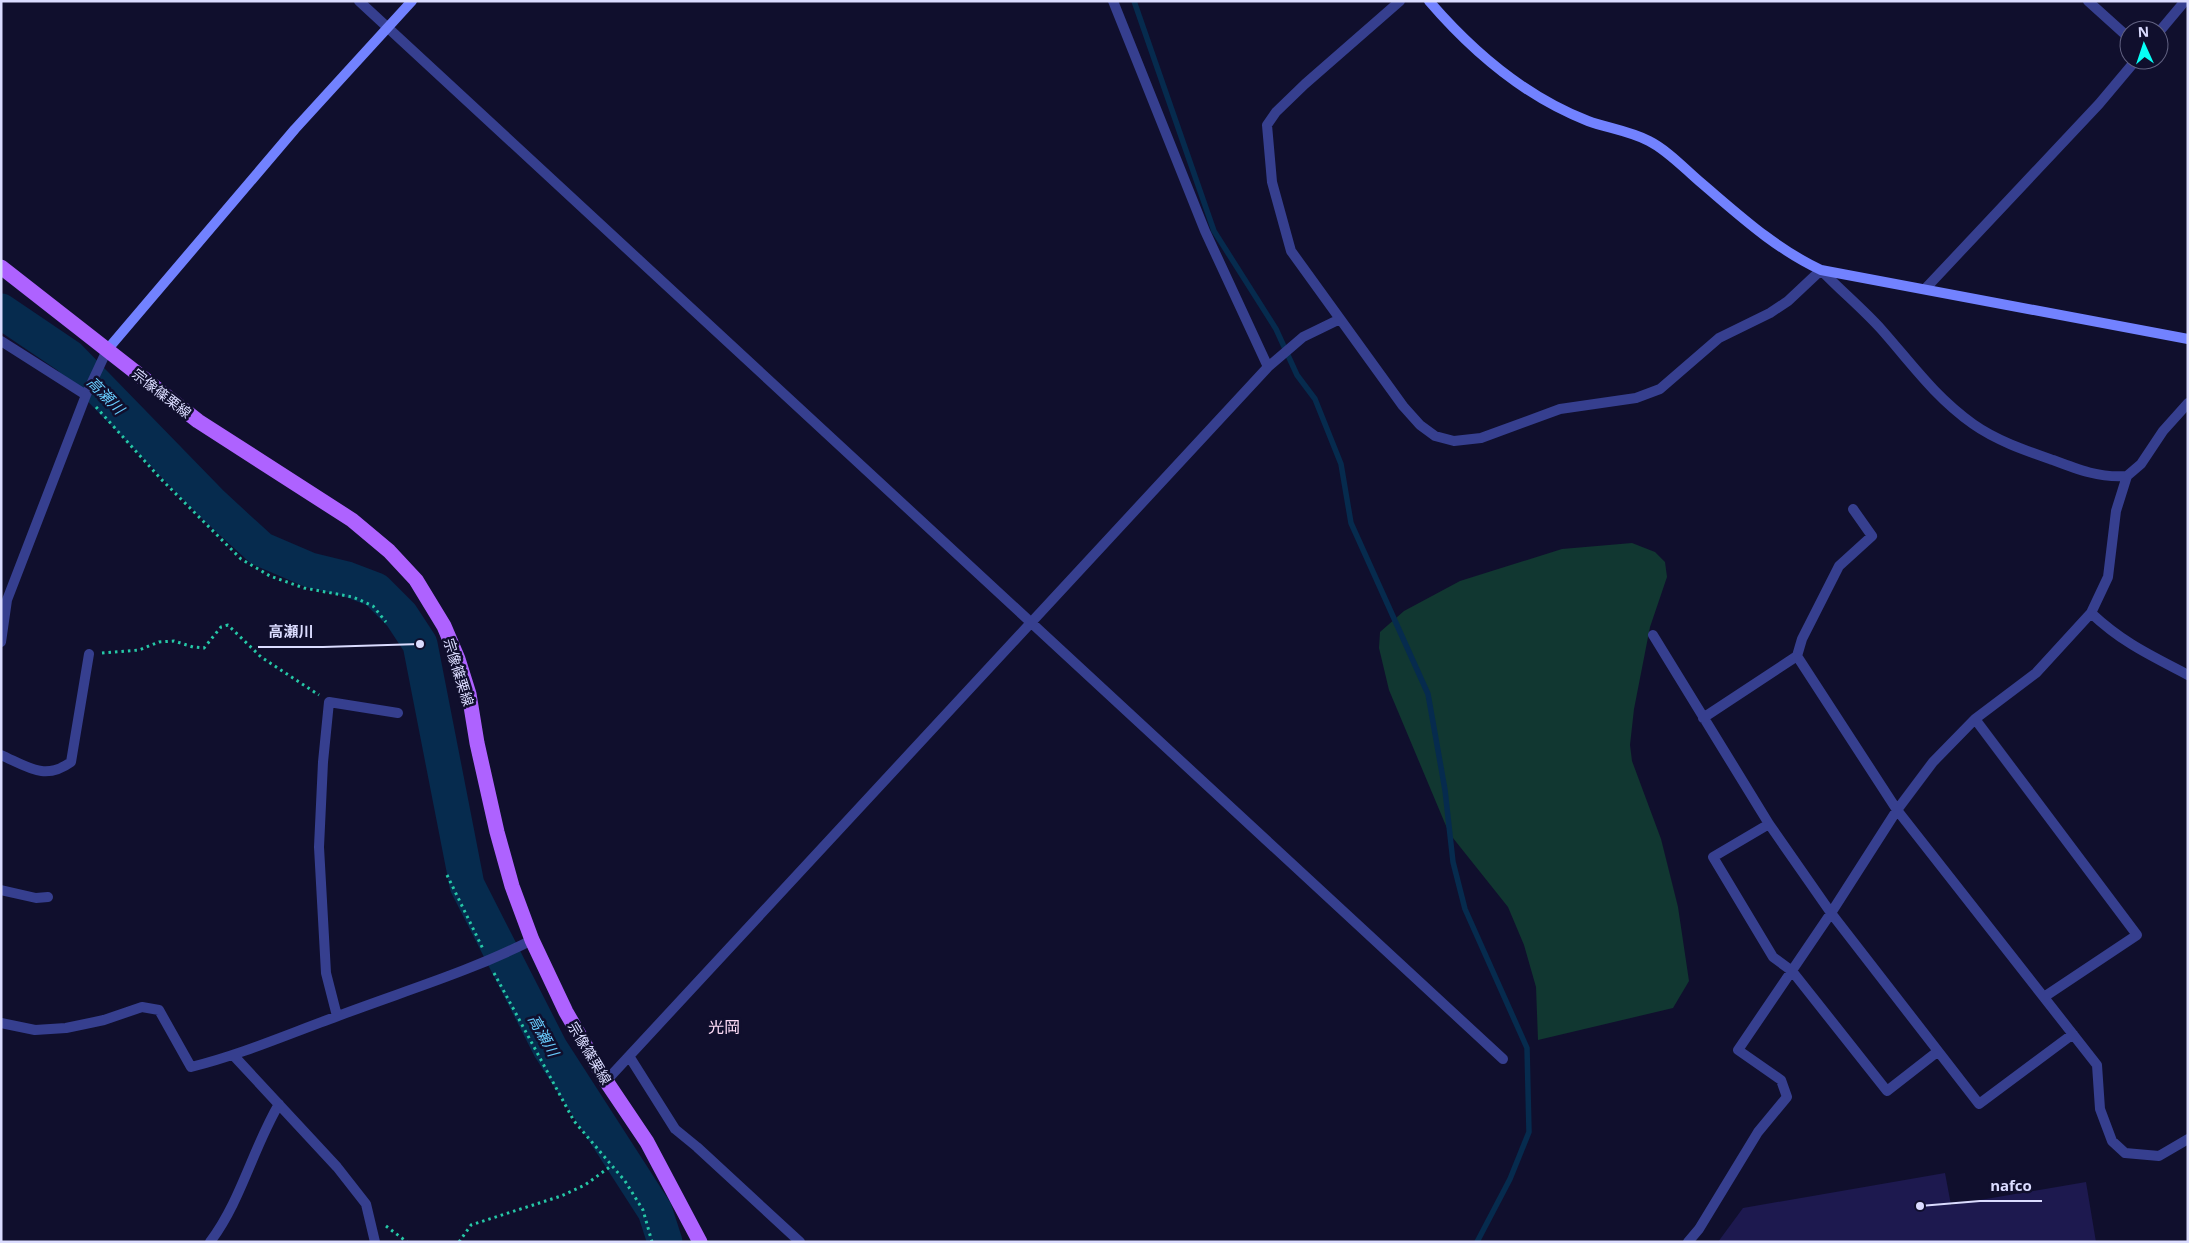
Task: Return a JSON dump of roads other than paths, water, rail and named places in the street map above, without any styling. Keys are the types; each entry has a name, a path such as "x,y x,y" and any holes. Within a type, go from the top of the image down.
{"main road":[{"name":"宗像篠栗線","path":"1,267 198,421 352,520 389,551 416,580 444,626 458,659 469,694 476,744 497,832 512,886 532,940 566,1012 606,1081 647,1142 700,1242"}],"street":[{"path":"359,1 1503,1059"},
{"path":"1,642 4,600 88,392 107,350 295,129 412,1"},
{"path":"1113,1 1205,231 1268,367"},
{"path":"1400,1 1305,84 1276,112 1267,125 1272,182 1291,251 1403,406 1420,425 1435,436 1454,441 1481,438 1560,408 1636,398 1660,389 1719,338 1770,313 1788,301 1820,270"},
{"path":"1429,1 1453,28 1488,61 1536,94 1586,121 1649,141 1758,232 1797,259 1820,270 2188,340"},
{"path":"2088,1 2119,29"},
{"path":"2169,20 2185,1"},
{"path":"1925,289 2099,104 2128,70"},
{"path":"1820,270 1880,328 1916,373 1946,403 1975,426 2022,449 2075,468 2108,477 2127,476"},
{"path":"606,1081 1268,367 1302,337 1340,319"},
{"path":"1,341 88,392"},
{"path":"1688,1242 1758,1132 1787,1097 1780,1080 1738,1050 1832,913 1897,810 1933,762 1975,719 2036,673 2092,612 2108,577 2116,511 2127,476 2141,464 2163,431 2188,403"},
{"path":"1703,718 1797,656 1802,639 1839,566 1872,536 1853,509"},
{"path":"2092,612 2109,629 2141,652 2188,675"},
{"path":"1653,635 1769,824 1832,913 1978,1104 2073,1034"},
{"path":"1,755 41,773 59,771 71,762 89,654"},
{"path":"1797,656 1897,810 2097,1065 2100,1109 2112,1142 2126,1153 2159,1156 2188,1139"},
{"path":"337,1016 326,972 319,847 323,762 330,702 398,713"},
{"path":"1975,719 2137,935 2044,997"},
{"path":"1769,824 1713,857 1774,956 1792,972 1887,1091 1937,1052"},
{"path":"1,890 36,898 48,897"},
{"path":"1,1023 35,1030 66,1028 104,1020 142,1007 159,1010 191,1067 234,1056 337,1016 488,962 532,940"},
{"path":"234,1056 337,1168 366,1204 375,1242"},
{"path":"629,1056 675,1129 698,1147 800,1242"},
{"path":"210,1242 222,1226 267,1124 279,1104"}],"waterway":[{"path":"1134,1 1214,231 1276,329 1297,375 1315,399 1341,464 1351,523 1428,694 1445,790 1453,862 1465,909 1527,1048 1529,1132 1510,1179 1477,1242"},
{"name":"高瀬川","path":"1,311 69,357 212,504 261,549 310,570 347,579 376,590 401,615 420,644 467,885 550,1048 655,1211 665,1242"}],"place":[{"name":"高瀬川","path":"420,644"},
{"name":"nafco","path":"1920,1206"}],"district":[{"name":"光岡","path":"724,1027"}]}
